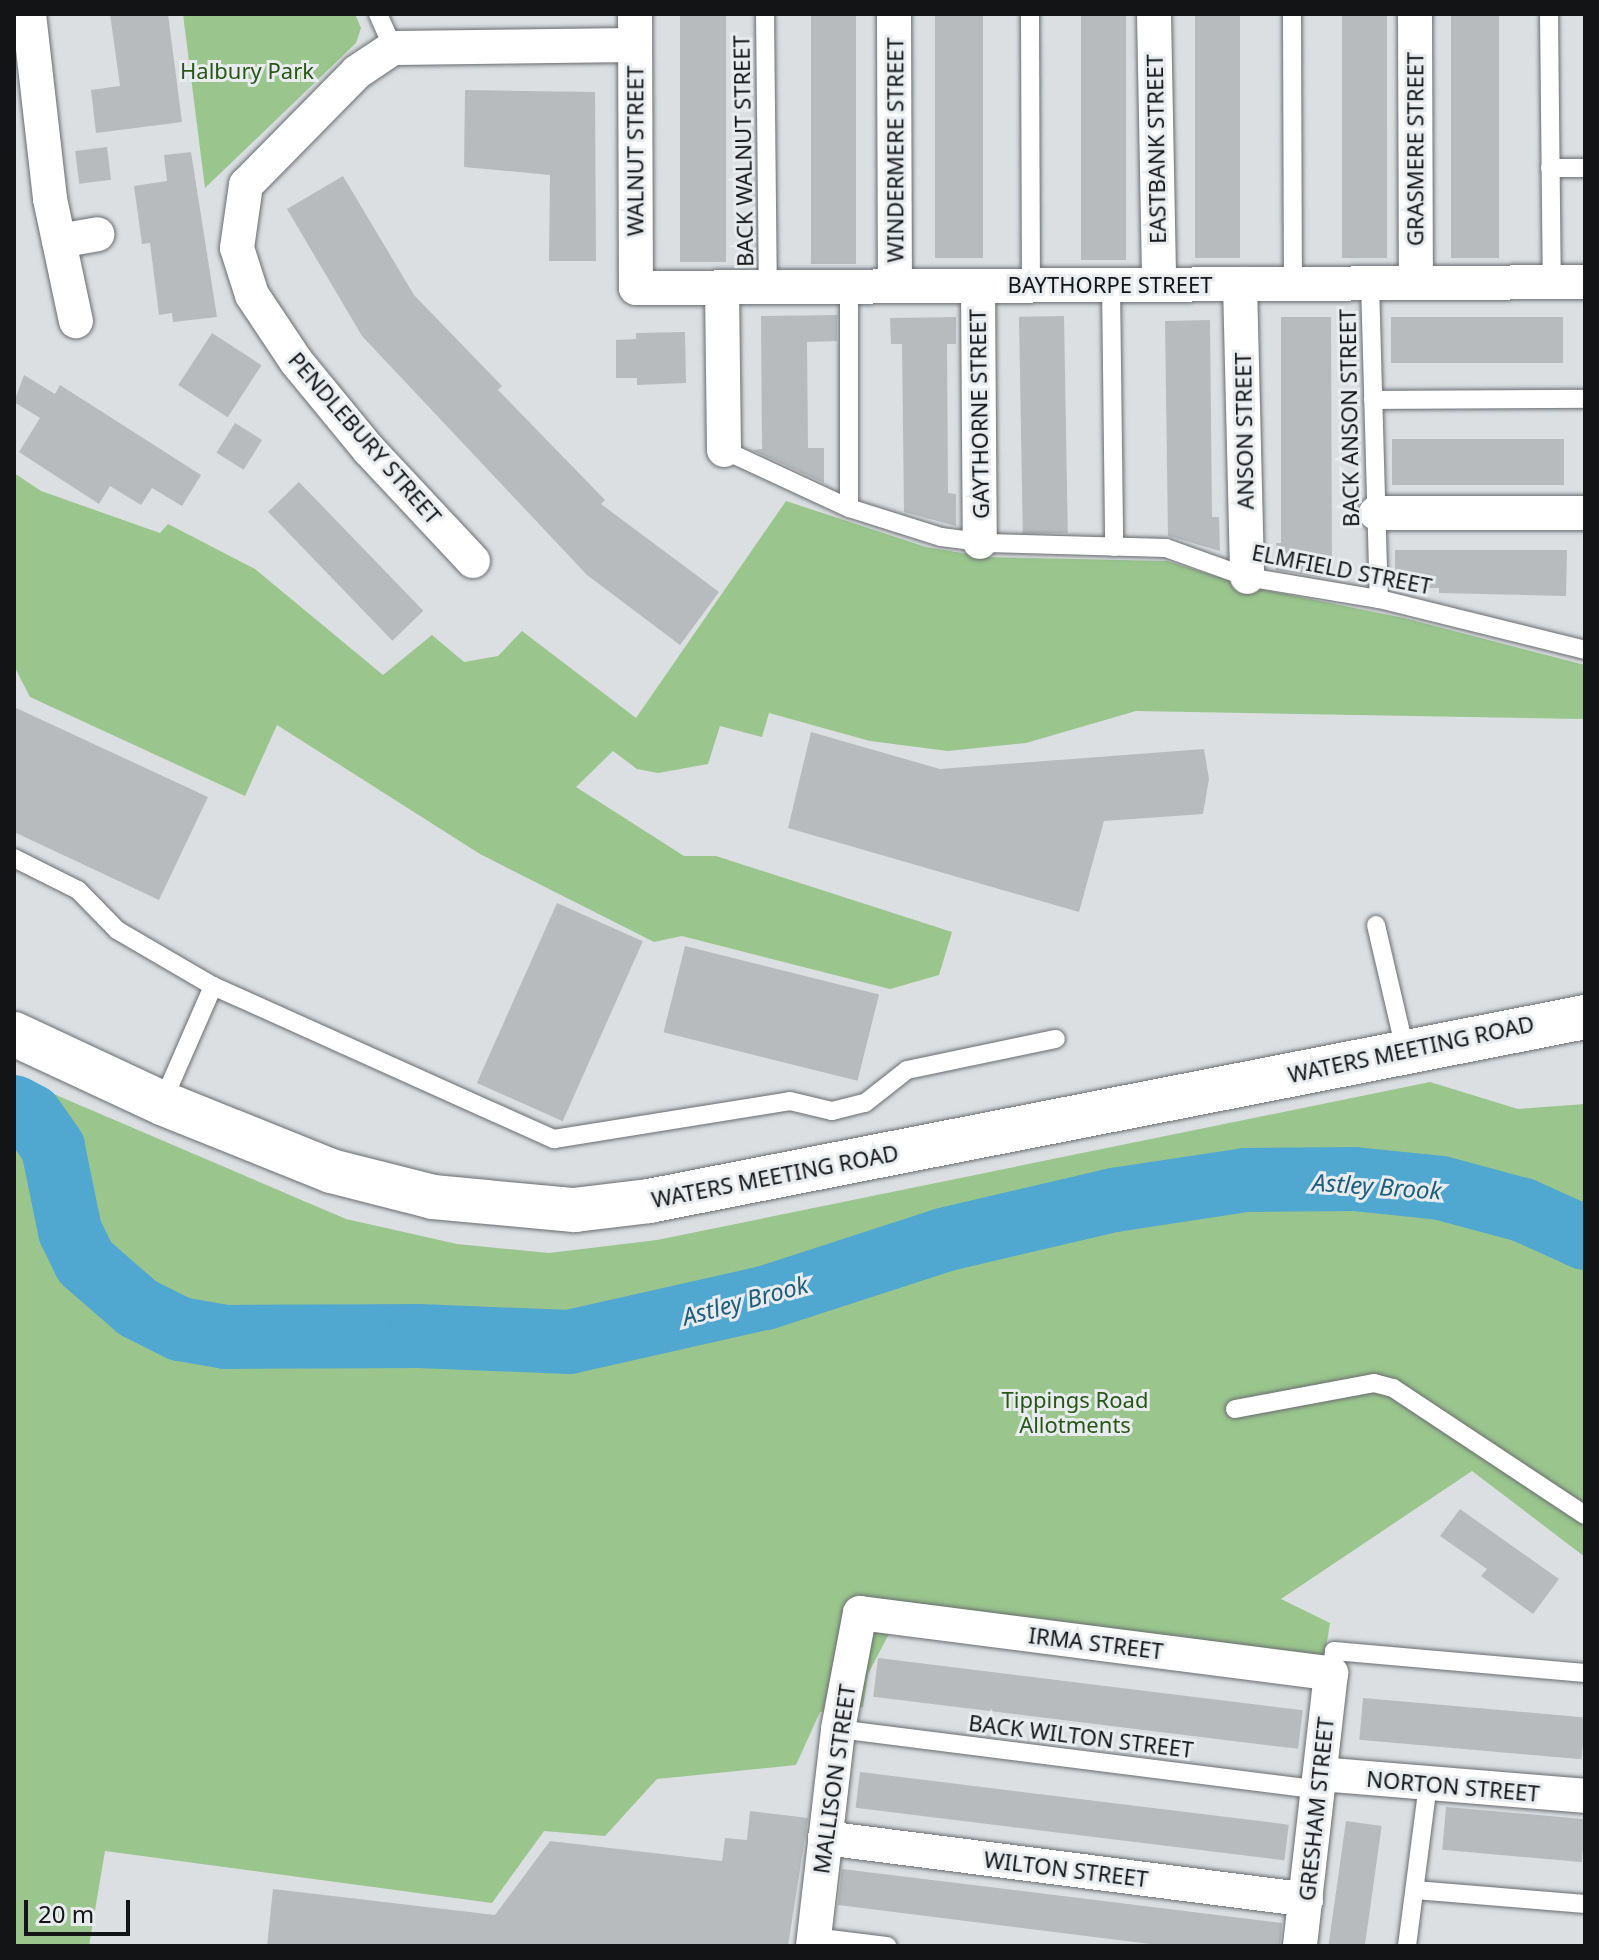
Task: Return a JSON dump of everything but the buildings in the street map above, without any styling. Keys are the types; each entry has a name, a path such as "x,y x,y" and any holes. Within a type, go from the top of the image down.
{"street":[{"path":"29,14 44,153 76,321"},
{"name":"WINDERMERE STREET","path":"894,14 895,286"},
{"name":"EASTBANK STREET","path":"1154,14 1159,285"},
{"name":"GRASMERE STREET","path":"1415,14 1416,283"},
{"path":"393,48 635,29"},
{"name":"WALNUT STREET","path":"635,29 636,288"},
{"name":"PENDLEBURY STREET","path":"393,48 357,72 256,170 240,205 237,248 252,295 296,361 369,450 473,561"},
{"path":"59,241 97,234"},
{"path":"1574,282 1585,298"},
{"name":"BAYTHORPE STREET","path":"636,288 1574,282"},
{"name":"ANSON STREET","path":"1240,284 1247,577"},
{"name":"GAYTHORNE STREET","path":"978,286 980,542"},
{"path":"722,288 724,450"},
{"path":"1376,513 1585,513"},
{"name":"WATERS MEETING ROAD","path":"14,1034 162,1103 380,1186 482,1205 574,1210 649,1201 1576,1014"},
{"name":"IRMA STREET","path":"860,1613 1331,1673"},
{"name":"MALLISON STREET","path":"813,1942 838,1729 860,1613"},
{"name":"GRESHAM STREET","path":"1300,1946 1331,1673"},
{"name":"NORTON STREET","path":"1319,1782 1428,1785 1585,1796"},
{"name":"WILTON STREET","path":"825,1838 1306,1900"}],"lane":[{"path":"378,14 393,48"},
{"name":"BACK WALNUT STREET","path":"765,14 768,287"},
{"path":"1030,14 1031,286"},
{"path":"1292,14 1293,284"},
{"path":"1549,14 1550,168 1574,282"},
{"path":"1550,168 1585,168"},
{"name":"BACK ANSON STREET","path":"1370,283 1379,599"},
{"path":"1111,285 1114,547"},
{"path":"849,286 849,508"},
{"path":"1373,400 1585,399"},
{"name":"ELMFIELD STREET","path":"724,450 849,508 897,525 980,542 1166,548 1247,577 1379,599 1585,650"},
{"path":"14,858 78,890 117,930 213,986 554,1139 790,1101 832,1111 865,1103 907,1070 1056,1039"},
{"path":"1376,925 1405,1050"},
{"path":"162,1103 213,986"},
{"path":"1235,1409 1374,1383 1393,1388 1585,1515"},
{"path":"1331,1673 1334,1651 1585,1673"},
{"name":"BACK WILTON STREET","path":"838,1729 1319,1782"},
{"path":"1407,1946 1428,1785"},
{"path":"1415,1890 1585,1904"},
{"path":"813,1942 887,1946"}],"green space":[{"name":"Halbury Park","path":"183,14 355,14 361,28 356,43 205,188"},
{"path":"14,473 41,491 160,533 168,524 255,569 383,675 432,635 464,662 498,656 522,631 636,718 786,501 926,547 986,557 1167,561 1250,587 1404,618 1585,665 1585,719 1136,711 1026,743 948,751 870,741 769,713 762,737 720,726 708,764 658,773 637,769 613,751 576,787 684,856 716,856 952,932 939,975 890,989 682,936 654,942 480,854 277,725 245,796 30,697 14,666"},
{"name":"Tippings Road Allotments","path":"14,1077 346,1219 457,1244 549,1253 657,1240 1430,1082 1518,1109 1585,1104 1585,1557 1472,1471 1281,1599 1330,1623 1320,1686 891,1630 868,1674 863,1707 820,1712 796,1765 657,1779 605,1836 544,1831 492,1903 105,1851 89,1946 14,1946"}],"waterway":[{"name":"Astley Brook","path":"14,1107 31,1116 53,1148 70,1231 85,1262 138,1308 180,1329 226,1337 419,1336 569,1342 765,1298 943,1240 1114,1200 1246,1180 1354,1179 1441,1188 1523,1210 1585,1238"}]}
